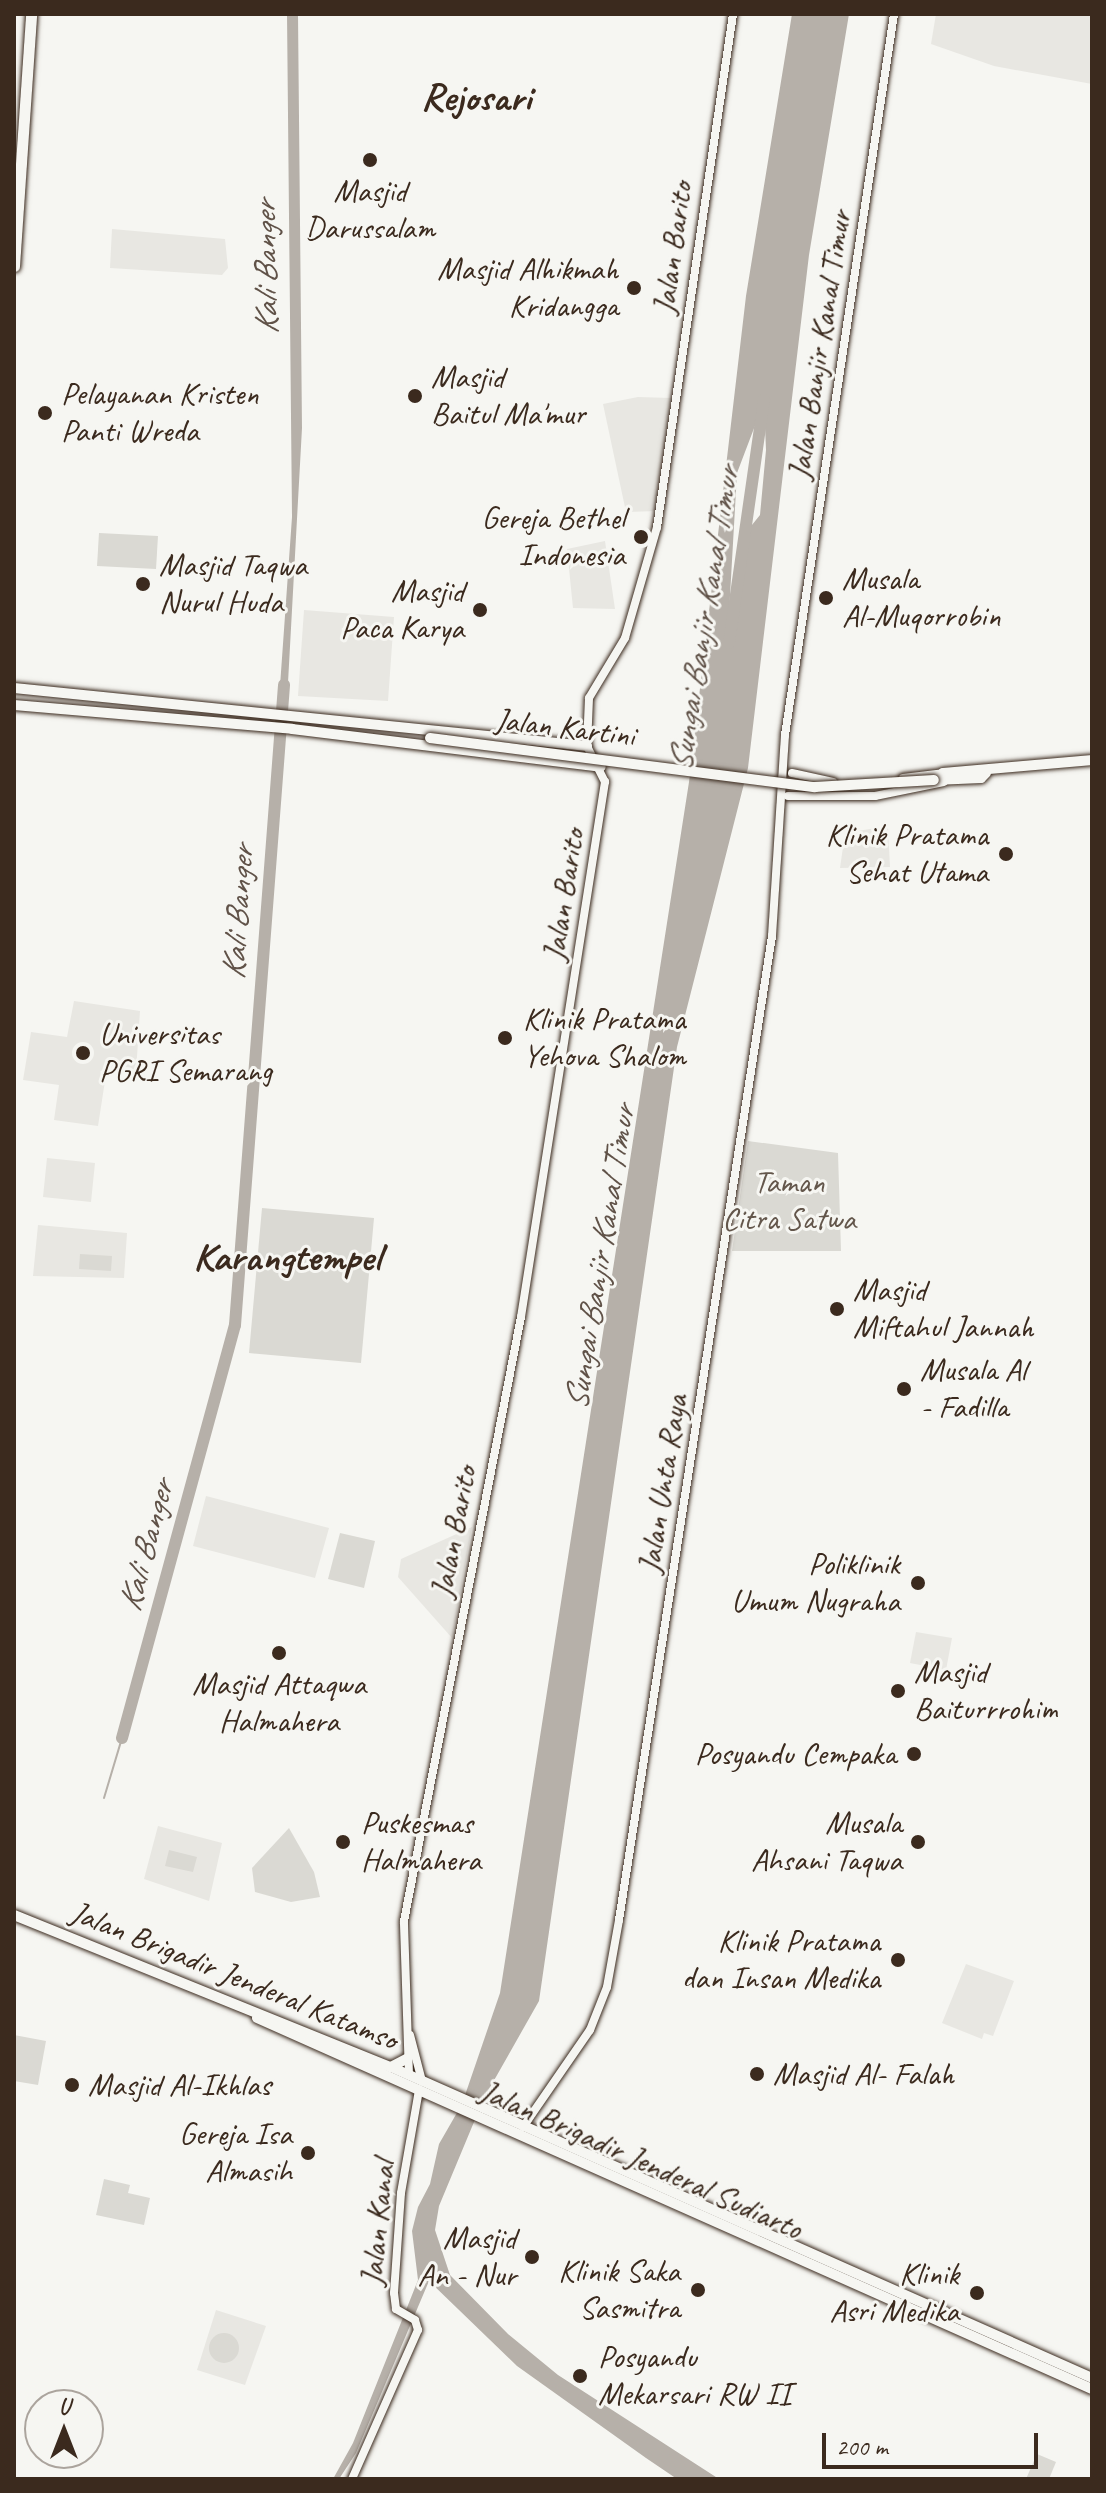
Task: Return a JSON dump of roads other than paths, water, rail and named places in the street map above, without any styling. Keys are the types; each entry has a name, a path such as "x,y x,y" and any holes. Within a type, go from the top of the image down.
{"highway":[{"path":"14,266 31,14"}],"main road":[{"name":"Jalan Kartini","path":"14,688 280,712 587,746"},
{"name":"Jalan Kartini","path":"14,705 279,728 601,767"},
{"path":"417,728 429,738"},
{"name":"Jalan Kartini","path":"429,738 815,787 981,778 986,773 1092,760"},
{"path":"415,743 429,738"},
{"name":"Jalan Brigadir Jenderal Katamso","path":"14,1915 391,2067 409,2075 420,2086"},
{"name":"Jalan Brigadir Jenderal Katamso","path":"201,1991 295,2034 434,2091"},
{"path":"391,2067 408,2058"},
{"name":"Jalan Brigadir Jenderal Sudiarto","path":"434,2091 1092,2378"},
{"name":"Jalan Brigadir Jenderal Sudiarto","path":"504,2123 523,2127 879,2287 1092,2389"}],"street":[{"name":"Jalan Barito","path":"587,746 589,698 625,638 657,527 733,14"},
{"name":"Jalan Banjir Kanal Timur","path":"785,799 793,683 894,14"},
{"path":"587,746 601,767"},
{"path":"786,763 792,773 785,799 875,796 940,778"},
{"name":"Jalan Barito","path":"409,2034 404,1921 531,1257 605,782 601,767"},
{"path":"792,773 837,782 940,778"},
{"name":"Jalan Unta Raya","path":"523,2127 583,2046 607,1987 772,936 779,825 785,799"},
{"path":"409,2034 409,2075"},
{"path":"409,2034 420,2086"},
{"name":"Jalan Kanal","path":"352,2479 417,2334 415,2320 399,2311 396,2237 420,2086"}],"waterway":[{"name":"Sungai Banjir Kanal Timur","path":"729,643 764,400"},
{"name":"Kali Banger","path":"122,1738 235,1325 284,685"},
{"name":"Kali Banger","path":"104,1798 122,1738"}],"place":[{"name":"Masjid Darussalam","path":"370,160"},
{"name":"Masjid Alhikmah Kridangga","path":"634,288"},
{"name":"Masjid Baitul Ma'mur","path":"415,396"},
{"name":"Pelayanan Kristen Panti Wreda","path":"45,413"},
{"name":"Gereja Bethel Indonesia","path":"641,537"},
{"name":"Masjid Taqwa Nurul Huda","path":"143,584"},
{"name":"Musala Al-Muqorrobin","path":"826,598"},
{"name":"Masjid Paca Karya","path":"480,610"},
{"name":"Klinik Pratama Sehat Utama","path":"1006,854"},
{"name":"Klinik Pratama Yehova Shalom","path":"505,1038"},
{"name":"Universitas PGRI Semarang","path":"83,1053"},
{"name":"Masjid Miftahul Jannah","path":"837,1309"},
{"name":"Musala Al - Fadilla","path":"904,1389"},
{"name":"Poliklinik Umum Nugraha","path":"918,1583"},
{"name":"Masjid Attaqwa Halmahera","path":"279,1653"},
{"name":"Masjid Baiturrrohim","path":"898,1691"},
{"name":"Posyandu Cempaka","path":"914,1754"},
{"name":"Puskesmas Halmahera","path":"343,1842"},
{"name":"Musala Ahsani Taqwa","path":"918,1842"},
{"name":"Klinik Pratama dan Insan Medika","path":"898,1960"},
{"name":"Masjid Al- Falah","path":"757,2074"},
{"name":"Masjid Al-Ikhlas","path":"72,2085"},
{"name":"Gereja Isa Almasih","path":"308,2153"},
{"name":"Masjid An - Nur","path":"532,2257"},
{"name":"Klinik Saka Sasmitra","path":"698,2290"},
{"name":"Klinik Asri Medika","path":"977,2293"},
{"name":"Posyandu Mekarsari RW II","path":"580,2376"}],"district":[{"name":"Rejosari","path":"476,97"},
{"name":"Karangtempel","path":"287,1257"}],"park label":[{"name":"Taman Citra Satwa","path":"789,1202"}]}
